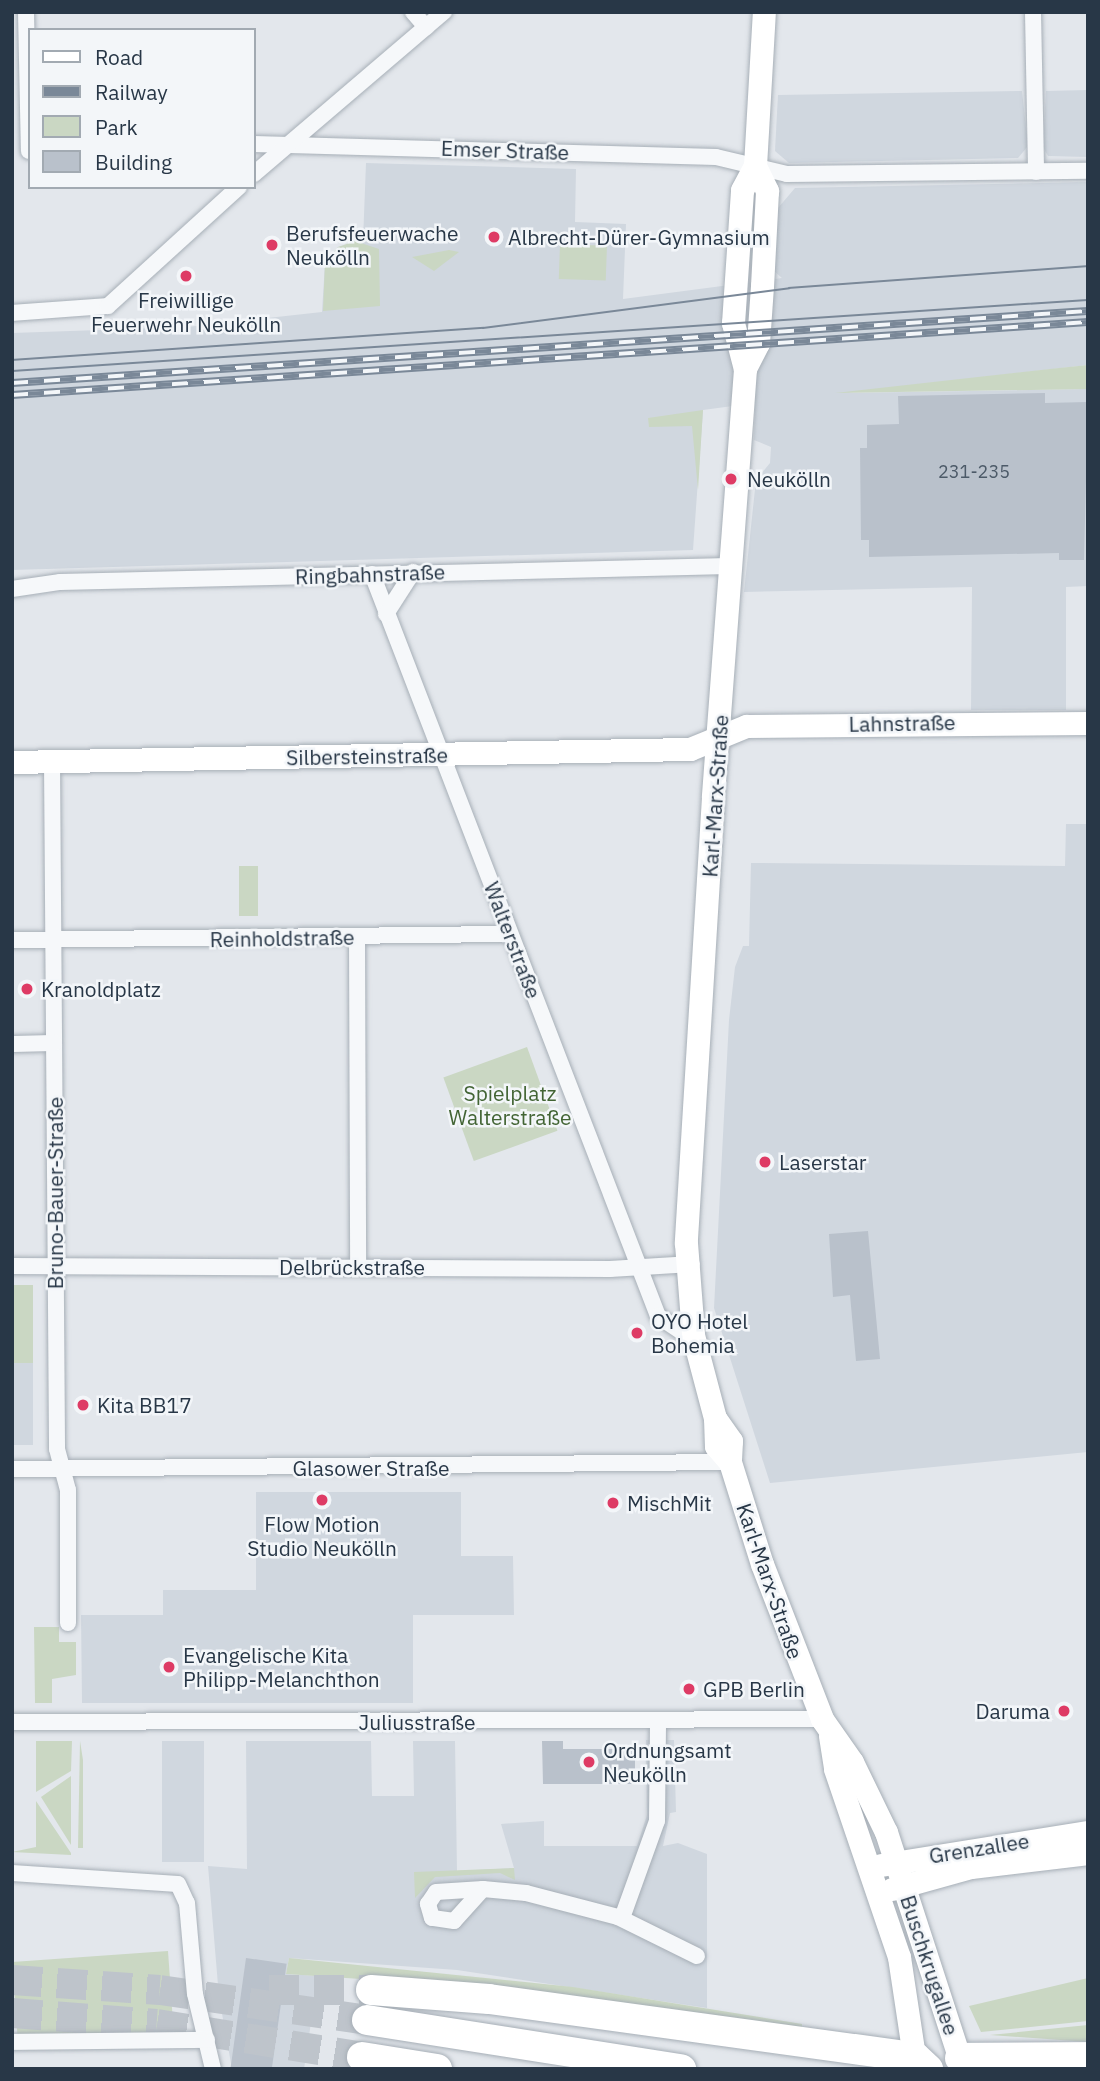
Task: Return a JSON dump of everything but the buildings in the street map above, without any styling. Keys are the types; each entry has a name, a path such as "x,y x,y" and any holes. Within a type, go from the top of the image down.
{"highway":[{"path":"370,1990 489,1999 920,2065"},
{"path":"366,2020 681,2069"},
{"path":"362,2057 437,2069"},
{"path":"962,2063 1088,2057"}],"main road":[{"name":"Karl-Marx-Straße","path":"764,12 755,166 742,190 733,323 745,369 718,736 692,1224 701,1240 692,1264 694,1340 715,1418 728,1432 730,1462 826,1728 835,1769 871,1868"},
{"name":"Lahnstraße","path":"718,736 746,726 1088,723"},
{"name":"Silbersteinstraße","path":"12,762 690,749 718,736"},
{"name":"Karl-Marx-Straße","path":"826,1728 852,1762 896,1862"},
{"name":"Grenzallee","path":"871,1868 1088,1832"},
{"name":"Grenzallee","path":"879,1893 971,1867 1088,1853"},
{"name":"Buschkrugallee","path":"896,1862 962,2063"},
{"name":"Buschkrugallee","path":"871,1868 905,1985 920,2065"},
{"path":"920,2065 962,2063"}],"street":[{"path":"24,151 26,12"},
{"path":"413,12 426,27"},
{"path":"256,172 444,12"},
{"path":"1033,12 1036,172"},
{"name":"Emser Straße","path":"256,144 716,157 787,174 1088,172"},
{"path":"12,313 101,309 237,189"},
{"name":"Ringbahnstraße","path":"12,589 413,572 729,566"},
{"path":"386,614 413,572"},
{"name":"Walterstraße","path":"372,575 639,1266"},
{"name":"Bruno-Bauer-Straße","path":"52,761 55,1266 68,1623"},
{"name":"Reinholdstraße","path":"54,942 510,934"},
{"path":"357,936 358,1267"},
{"path":"12,940 54,942"},
{"path":"12,1044 54,1043"},
{"name":"Delbrückstraße","path":"12,1266 692,1264"},
{"path":"639,1266 659,1316 694,1340"},
{"name":"Glasower Straße","path":"12,1469 730,1462"},
{"name":"Juliusstraße","path":"12,1722 658,1722 826,1728"},
{"path":"622,1918 657,1821 658,1722"},
{"path":"12,1873 161,1881 182,1889 213,2069"},
{"path":"483,1889 555,1898 622,1918 696,1956"},
{"path":"12,2042 207,2040"}],"shaded area":[{"path":"1088,90 1088,157 1048,156 1043,147 1046,91"},
{"path":"1022,91 1028,146 1018,158 789,163 775,151 778,95"},
{"path":"366,163 576,169 575,222 626,224 623,299 782,278 774,271 778,208 795,188 1088,182 1088,365 845,393 1088,389 1088,586 1066,587 1066,710 971,710 972,587 744,592 756,480 770,463 771,447 754,440 755,403 703,410 693,550 12,570 12,333 187,327 322,312 325,263 338,247 363,241"},
{"path":"1066,824 1088,824 1088,1452 770,1483 714,1308 729,1020 735,967 743,946 749,946 751,863 1065,866"},
{"path":"12,1363 33,1363 33,1445 12,1445"},
{"path":"256,1492 461,1492 461,1556 513,1556 514,1615 413,1615 413,1703 82,1703 81,1615 163,1615 163,1590 256,1590"},
{"path":"646,1740 674,1740 676,1812 670,1813 663,1846 678,1843 707,1854 707,2008 457,1970 289,1958 286,1974 318,1976 304,2069 232,2069 219,1997 208,1866 247,1869 246,1741 371,1741 372,1796 414,1796 413,1741 455,1741 457,1871 514,1868 501,1824 544,1821 544,1846 637,1846 647,1815"},
{"path":"162,1741 204,1741 204,1862 162,1862"}],"green space":[{"path":"355,241 379,249 380,306 323,311 325,263 338,247"},
{"path":"560,244 607,246 606,281 559,279"},
{"path":"449,250 459,252 434,271 412,257"},
{"path":"1088,365 1088,389 835,393 1059,368"},
{"path":"703,410 698,490 692,426 649,427 648,418"},
{"path":"239,866 258,866 258,916 239,916"},
{"name":"Spielplatz Walterstraße","path":"527,1047 557,1131 474,1161 443,1077"},
{"path":"12,1285 33,1285 33,1363 12,1363"},
{"path":"34,1627 59,1627 59,1642 76,1642 76,1675 52,1679 52,1703 35,1703"},
{"path":"36,1741 72,1741 71,1771 36,1792"},
{"path":"80,1741 83,1760 83,1848 78,1848"},
{"path":"71,1776 71,1845 41,1797"},
{"path":"36,1801 71,1855 12,1852 36,1847"},
{"path":"514,1868 515,1880 500,1873 435,1877 415,1898 414,1872"},
{"path":"168,1951 174,2035 18,2046 12,1962"},
{"path":"289,1958 573,1987 802,2024 802,2038 466,1986 286,1974"},
{"path":"1088,1978 1088,2021 981,2032 969,2006"},
{"path":"1088,2025 1088,2042 990,2035"}],"tunnel":[{"path":"12,1980 160,1990 367,2020"},
{"path":"269,1990 371,1990"},
{"path":"12,2013 157,2024 362,2057"}],"tram line":[{"path":"12,360 483,328 789,288 1088,266"},
{"path":"12,371 1088,300"}],"railway":[{"path":"12,383 1088,311"},
{"path":"12,395 1088,322"}],"place":[{"name":"Albrecht-Dürer-Gymnasium","path":"494,237"},
{"name":"Berufsfeuerwache Neukölln","path":"272,245"},
{"name":"Freiwillige Feuerwehr Neukölln","path":"186,276"},
{"name":"Neukölln","path":"731,479"},
{"name":"Kranoldplatz","path":"27,989"},
{"name":"Laserstar","path":"765,1162"},
{"name":"OYO Hotel Bohemia","path":"637,1333"},
{"name":"Kita BB17","path":"83,1405"},
{"name":"Flow Motion Studio Neukölln","path":"322,1500"},
{"name":"MischMit","path":"613,1503"},
{"name":"Evangelische Kita Philipp-Melanchthon","path":"169,1667"},
{"name":"GPB Berlin","path":"689,1689"},
{"name":"Daruma","path":"1064,1711"},
{"name":"Ordnungsamt Neukölln","path":"589,1762"}]}
